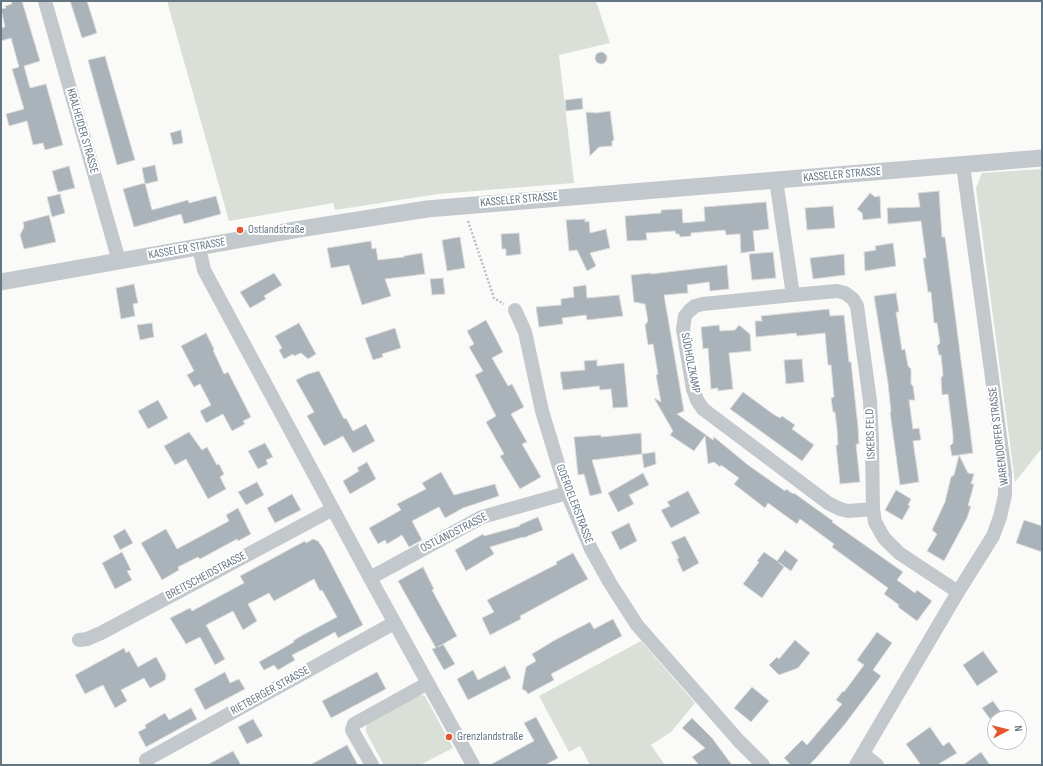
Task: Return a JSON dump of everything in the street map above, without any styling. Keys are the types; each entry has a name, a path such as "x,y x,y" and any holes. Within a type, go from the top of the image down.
{"street":[{"name":"KRALHEIDER STRASSE","path":"45,1 119,260"},
{"name":"KASSELER STRASSE","path":"1,282 119,260 394,214 465,205 1042,158"},
{"name":"WARENDORFER STRASSE","path":"859,760 958,592 993,536 1000,517 1005,495 1005,473 963,165"},
{"path":"776,180 793,295"},
{"path":"199,247 204,270 394,623 473,765"},
{"name":"ISKERS FELD","path":"793,295 837,291 844,293 853,299 857,306 870,400 873,509 876,522 884,538 899,553 958,592"},
{"name":"SÜDHOLZKAMP","path":"793,295 703,304 695,306 689,311 685,316 682,329 693,389 697,400 703,409 711,416 828,503 840,510 848,511 873,509"},
{"name":"GOERDELERSTRASSE","path":"514,310 525,332 542,411 567,493 591,549 610,583 637,625 739,741 763,765"},
{"name":"OSTLANDSTRASSE","path":"370,578 482,517 567,493"},
{"name":"BREITSCHEIDSTRASSE","path":"78,640 87,639 101,632 333,509"},
{"name":"RIETBERGER STRASSE","path":"146,760 394,623"},
{"path":"372,765 352,730 354,724 428,683"},
{"path":"859,760 877,765"}],"path":[{"path":"465,205 467,219 494,298 514,310"}],"shaded area":[{"path":"167,1 596,1 610,43 559,55 574,183 438,194 335,210 333,203 229,221"},
{"path":"1042,169 1042,448 1015,482 976,188 982,173"},
{"path":"641,641 695,703 671,732 651,745 665,765 590,765 580,746 569,752 539,696"},
{"path":"421,695 425,696 453,748 420,765 384,765 366,732 368,723"}],"building":[{"path":"11,1 22,1 40,61 24,66 30,88 46,84 63,145 45,150 43,143 33,145 27,121 9,126 6,114 24,109 12,69 19,67 11,38 1,41 1,28 5,27 1,9 12,4"},
{"path":"70,1 87,1 97,33 82,38"},
{"path":"601,52 605,54 607,58 605,62 601,64 597,62 595,58 597,54"},
{"path":"105,56 135,160 117,165 88,60"},
{"path":"582,98 583,109 566,111 565,100"},
{"path":"610,111 614,140 612,141 612,146 599,147 590,156 586,112 596,113"},
{"path":"181,130 183,143 173,145 170,133"},
{"path":"155,165 158,181 145,184 142,168"},
{"path":"69,166 75,188 58,192 52,171"},
{"path":"145,183 152,210 188,200 189,203 216,196 221,214 184,224 181,214 134,227 123,189"},
{"path":"939,191 942,237 945,237 973,453 952,456 950,446 953,443 953,435 948,394 942,395 941,378 943,375 941,355 939,355 937,346 940,343 937,323 934,323 931,292 928,292 923,258 926,258 921,221 888,224 887,208 920,207 918,193"},
{"path":"870,193 875,197 880,196 881,218 863,220 862,213 857,209"},
{"path":"60,194 65,213 52,217 47,197"},
{"path":"766,202 769,229 753,231 755,251 741,253 740,234 726,235 725,230 691,233 691,236 680,237 675,231 646,233 647,240 627,241 625,216 661,213 661,210 682,209 683,223 705,221 704,207"},
{"path":"833,206 835,228 807,230 805,208"},
{"path":"49,215 56,242 24,249 20,235 24,227 23,222"},
{"path":"585,219 585,222 589,221 590,233 606,229 610,248 590,253 596,266 587,271 577,250 569,251 566,220"},
{"path":"519,233 521,254 506,256 506,249 502,249 501,234"},
{"path":"460,237 465,268 447,271 442,240"},
{"path":"371,241 372,249 376,248 378,260 422,253 425,274 385,279 391,296 362,305 349,265 331,268 327,248"},
{"path":"893,243 896,266 865,271 864,252 876,250 875,246"},
{"path":"773,252 776,278 752,280 749,254"},
{"path":"844,254 845,275 813,279 810,258"},
{"path":"727,265 729,289 710,291 709,282 687,285 688,293 664,295 684,411 677,414 713,440 714,437 748,465 785,491 786,489 793,494 794,493 903,572 897,580 915,593 917,590 932,601 917,621 884,594 888,588 832,547 834,544 800,519 797,524 768,503 765,508 734,484 739,478 721,465 720,467 714,462 708,464 705,436 694,451 670,435 673,431 654,398 661,402 656,375 658,374 653,344 648,345 645,325 648,321 645,304 634,302 631,275"},
{"path":"274,273 282,285 264,296 266,299 250,308 240,292"},
{"path":"443,278 445,294 432,295 430,279"},
{"path":"134,284 138,303 133,304 135,316 121,319 116,288"},
{"path":"586,285 587,298 619,295 623,316 587,320 586,315 562,318 563,324 539,327 536,307 561,305 561,299 574,297 573,287"},
{"path":"896,293 899,312 896,312 902,350 905,349 908,366 911,369 911,384 913,386 915,400 909,400 913,429 919,428 921,440 913,441 919,482 900,485 890,412 888,383 874,296"},
{"path":"829,309 830,316 844,315 858,427 859,444 856,444 860,482 840,484 836,445 838,445 837,429 835,412 833,412 831,398 834,397 831,365 828,365 825,333 797,336 796,333 756,337 755,321 762,321 761,316"},
{"path":"486,320 503,352 492,358 508,386 512,384 524,407 511,414 527,442 522,444 541,477 520,489 500,456 504,454 486,422 496,416 475,375 483,371 469,347 474,344 467,331"},
{"path":"152,323 154,337 140,340 137,325"},
{"path":"299,323 316,354 308,359 301,353 294,356 293,354 284,359 279,350 282,348 275,336"},
{"path":"719,325 720,331 735,330 739,325 750,334 751,351 729,353 733,389 718,391 718,388 711,389 708,348 703,349 701,327"},
{"path":"395,328 401,348 382,354 383,357 373,360 365,338"},
{"path":"206,333 224,374 228,372 251,417 243,421 245,424 232,431 223,414 206,423 200,411 211,405 200,384 194,387 187,375 194,371 181,346"},
{"path":"802,359 804,382 786,384 784,360"},
{"path":"597,360 597,366 624,363 628,407 613,408 611,389 600,390 599,386 563,390 560,372 585,370 584,361"},
{"path":"319,371 344,419 346,418 353,431 366,424 375,441 353,453 343,436 324,446 307,416 314,412 296,380 308,374"},
{"path":"743,392 773,414 780,418 782,416 795,425 792,429 814,445 802,461 730,409"},
{"path":"158,400 168,418 148,429 138,411"},
{"path":"189,432 202,450 207,447 224,474 220,477 226,489 208,499 186,459 175,465 164,446"},
{"path":"641,433 642,454 592,460 602,493 590,496 584,474 578,475 574,437 601,435 601,437"},
{"path":"265,443 273,457 266,460 268,464 258,469 248,451"},
{"path":"655,452 656,464 644,468 642,454"},
{"path":"959,455 968,473 974,474 971,484 974,484 968,506 971,506 967,518 944,561 927,551 937,534 932,530 945,502 951,477 954,475"},
{"path":"367,462 376,479 350,494 343,481 359,471 357,468"},
{"path":"441,472 454,495 495,484 499,496 463,508 445,518 439,507 412,521 422,540 409,547 402,535 387,544 385,540 378,544 369,528 401,510 397,504 426,489 422,483"},
{"path":"643,473 649,485 629,495 634,504 618,512 608,493"},
{"path":"257,482 264,495 246,505 238,492"},
{"path":"896,490 911,499 908,505 910,506 902,520 885,510"},
{"path":"688,491 700,513 671,528 661,510 670,506 667,502"},
{"path":"292,494 301,510 275,523 267,508"},
{"path":"238,508 251,534 238,541 237,539 200,559 198,557 178,567 179,570 162,580 141,543 166,529 177,549 229,521 226,515"},
{"path":"538,517 543,530 523,538 490,547 494,554 466,571 455,550 483,534 484,536 520,526 519,525"},
{"path":"1024,520 1042,526 1042,552 1016,543"},
{"path":"629,523 637,541 620,550 611,532"},
{"path":"125,529 133,543 120,550 113,536"},
{"path":"685,536 699,563 683,572 677,559 679,558 671,542"},
{"path":"313,539 318,541 323,548 363,625 338,638 335,632 292,655 295,660 278,670 274,665 264,670 259,662 294,642 293,641 301,636 337,617 314,579 274,601 269,593 248,604 257,621 243,630 233,611 206,625 225,659 215,665 200,637 186,644 170,618 190,608 192,611 244,583 240,576 305,541 306,543"},
{"path":"785,550 798,560 791,571 778,562 784,567 762,598 743,584 759,562 757,561 764,552 777,561"},
{"path":"122,552 131,570 127,571 132,580 115,589 102,563"},
{"path":"573,553 588,579 520,616 521,619 490,635 482,618 494,612 487,600 557,564 556,562"},
{"path":"423,567 434,589 432,590 457,636 443,644 455,664 444,670 432,649 436,648 398,581"},
{"path":"613,619 622,636 551,674 554,680 528,694 522,689 526,667 536,661 532,654 590,622 594,629"},
{"path":"877,632 892,643 873,670 881,676 845,724 809,765 791,765 784,758 802,740 807,745 842,704 836,700 843,691 844,692 864,665 857,660"},
{"path":"795,640 810,653 798,668 779,675 769,665 777,657 779,659"},
{"path":"124,648 126,653 129,651 138,667 156,657 166,675 165,680 150,688 144,678 121,690 127,701 115,708 103,685 85,694 75,675"},
{"path":"983,651 998,672 977,686 963,665"},
{"path":"505,666 511,678 468,700 457,679 473,670 478,680"},
{"path":"225,672 230,683 239,679 245,689 205,710 194,689"},
{"path":"377,672 386,689 331,718 322,701"},
{"path":"752,687 769,701 751,722 734,708"},
{"path":"993,701 1000,710 987,710 987,715 982,708"},
{"path":"191,708 197,719 146,747 138,732 146,728 145,725 165,713 169,720"},
{"path":"536,717 558,758 545,765 490,765 534,741 524,723"},
{"path":"692,718 712,738 732,765 699,765 692,757 705,748 682,728"},
{"path":"253,719 263,736 247,744 238,727"},
{"path":"930,727 943,746 949,742 957,753 937,765 921,765 906,744"},
{"path":"347,745 358,765 310,765"},
{"path":"233,751 241,765 207,765"},
{"path":"981,752 990,765 963,765"}],"place":[{"name":"Ostlandstraße","path":"240,230"},
{"name":"Grenzlandstraße","path":"449,737"}]}
